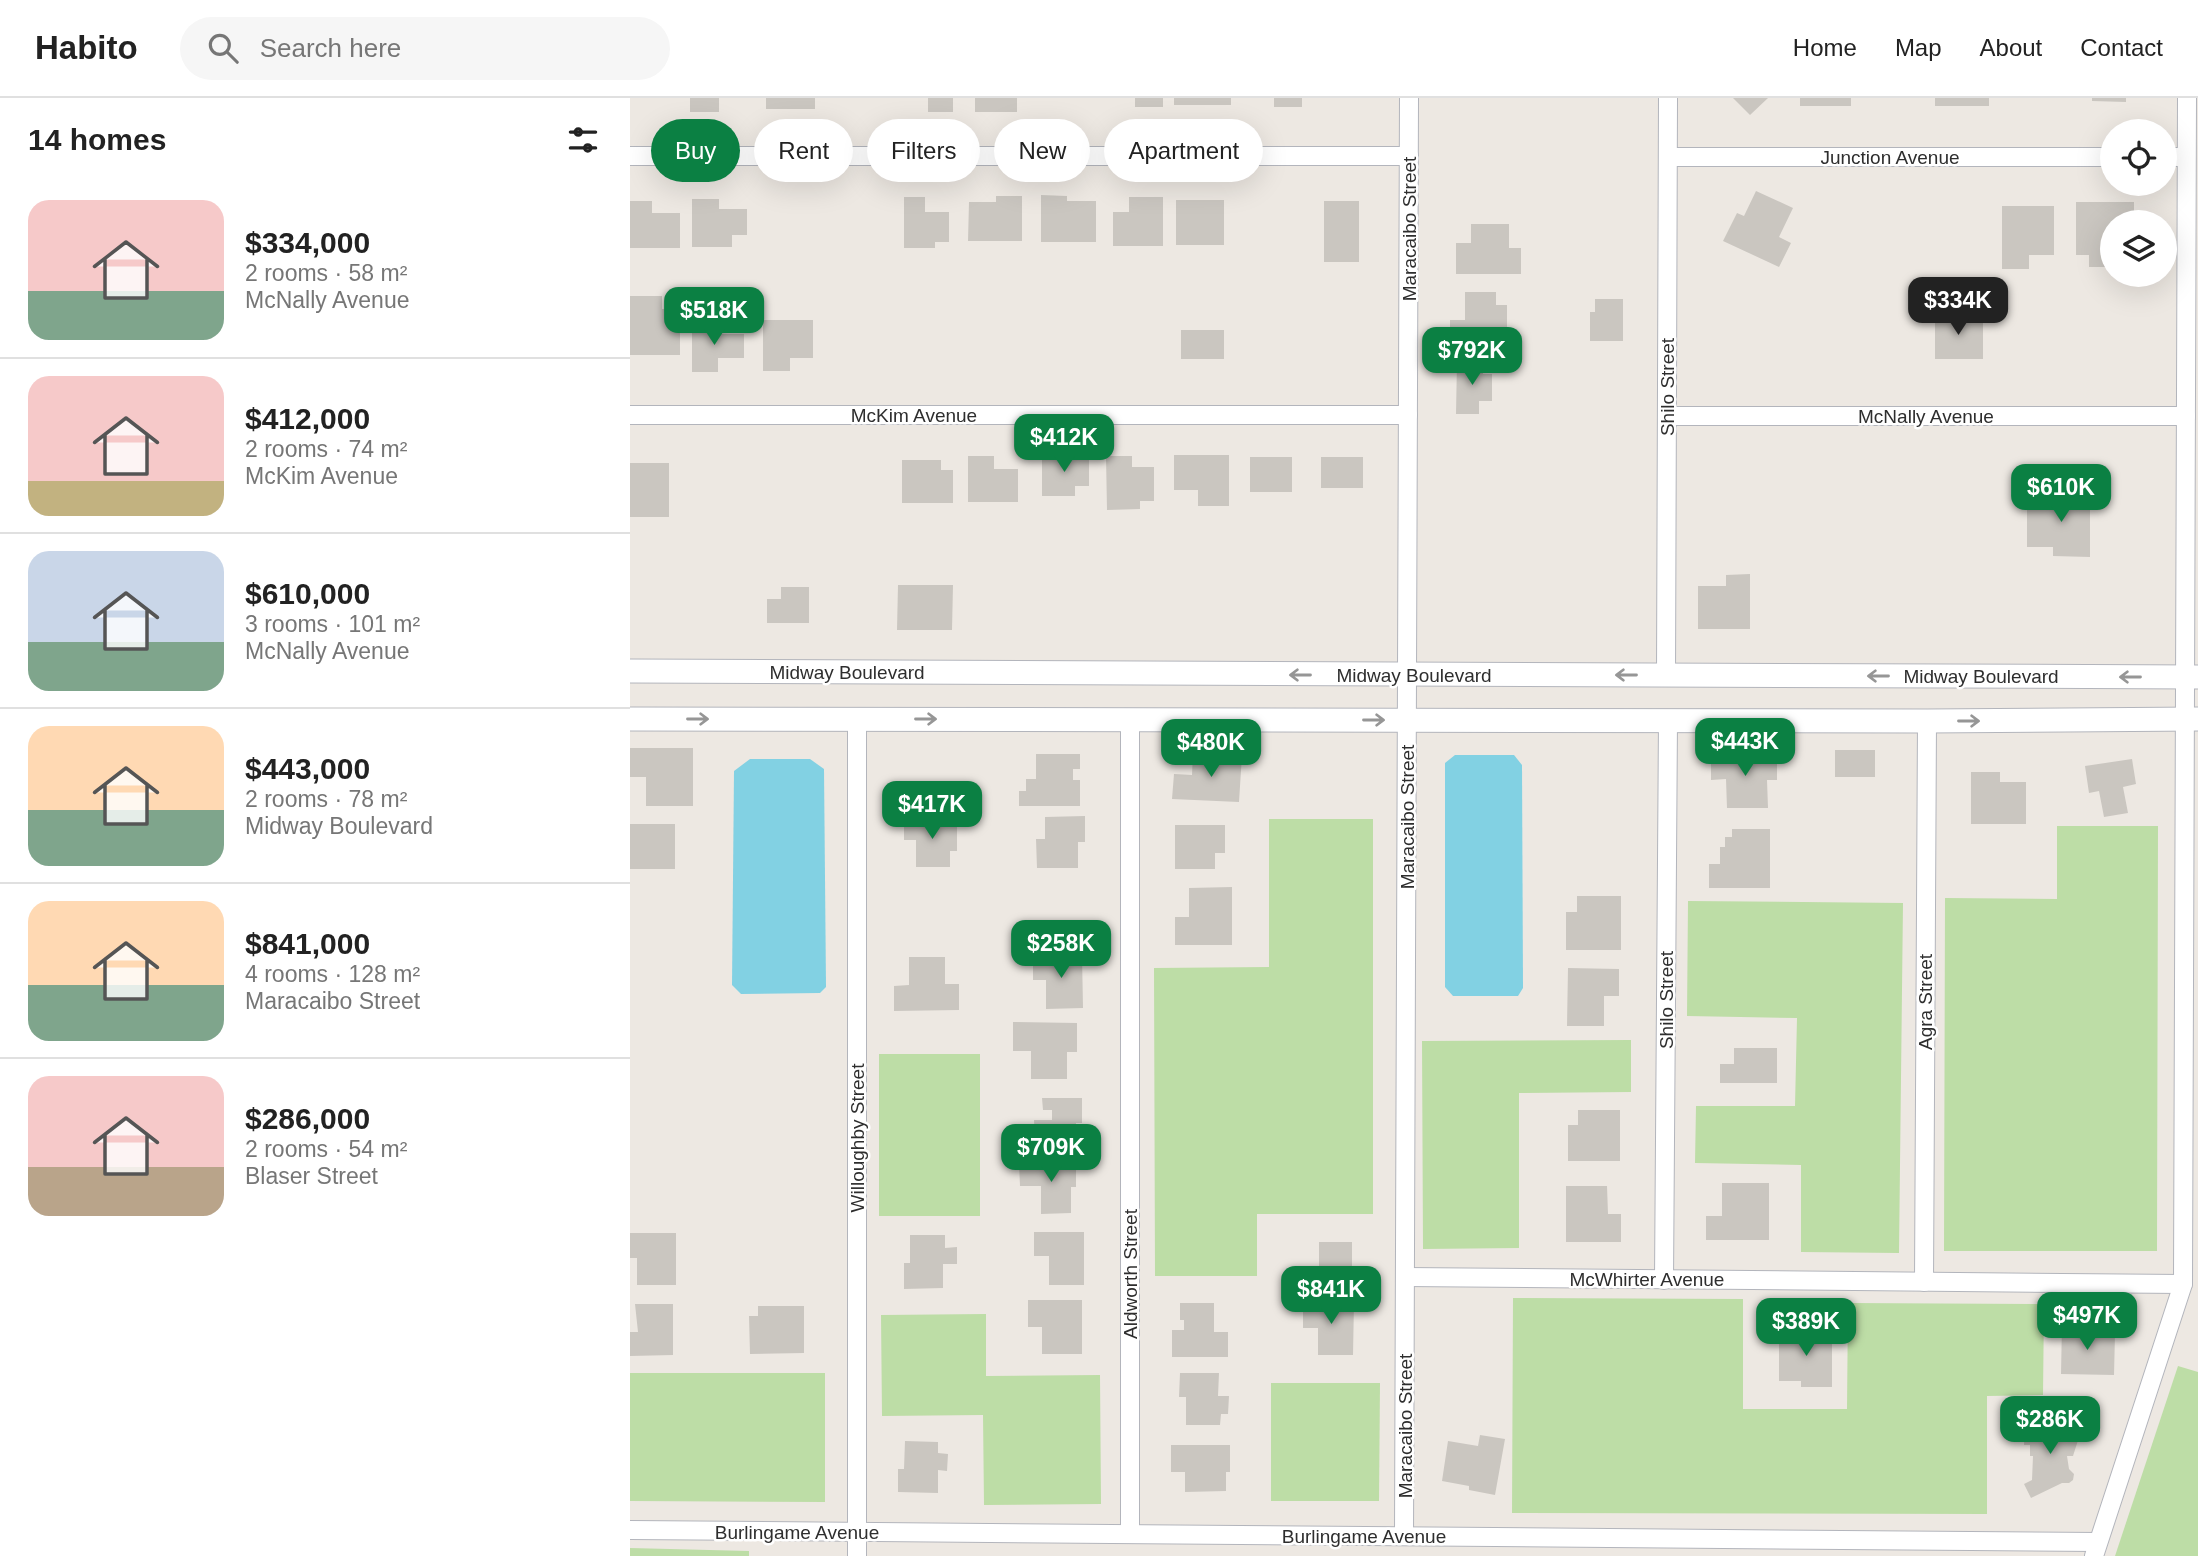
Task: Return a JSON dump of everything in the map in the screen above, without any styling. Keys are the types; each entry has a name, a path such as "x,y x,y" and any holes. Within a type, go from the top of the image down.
{"street":[{"name":"Maracaibo Street","path":"1404,1536 1409,98"},
{"name":"Shilo Street","path":"1666,675 1668,98"},
{"path":"2096,1549 2183,1284 2192,719 2186,416 2187,98"},
{"path":"630,156 1409,156"},
{"name":"Junction Avenue","path":"1668,157 2100,157"},
{"path":"2177,157 2186,157"},
{"name":"McKim Avenue","path":"630,415 1408,415"},
{"name":"McNally Avenue","path":"1667,416 2186,416"},
{"name":"Midway Boulevard","path":"630,671 2191,677"},
{"path":"630,719 2192,719"},
{"name":"Willoughby Street","path":"857,719 857,1556"},
{"name":"Aldworth Street","path":"1130,719 1130,1534"},
{"name":"Shilo Street","path":"1664,1280 1668,720"},
{"name":"Agra Street","path":"1924,1282 1927,721"},
{"name":"McWhirter Avenue","path":"1405,1277 2183,1284"},
{"name":"Burlingame Avenue","path":"630,1530 1404,1536 2096,1549"}],"green space":[{"path":"1269,819 1373,819 1373,1214 1257,1214 1257,1276 1155,1276 1154,968 1269,967"},
{"path":"2057,826 2158,826 2157,1251 1944,1251 1945,898 2057,899"},
{"path":"1688,901 1903,903 1899,1253 1801,1252 1801,1165 1695,1163 1696,1106 1795,1106 1797,1018 1687,1016"},
{"path":"1631,1040 1631,1092 1519,1093 1519,1248 1423,1249 1422,1041"},
{"path":"879,1054 980,1054 980,1216 879,1216"},
{"path":"1513,1298 1743,1299 1743,1409 1847,1409 1848,1303 2044,1304 2043,1395 1987,1396 1987,1514 1512,1513"},
{"path":"986,1314 986,1376 1100,1375 1101,1504 984,1505 983,1415 882,1416 881,1315"},
{"path":"2178,1366 2198,1372 2198,1556 2115,1556"},
{"path":"630,1373 825,1373 825,1502 630,1501"},
{"path":"1271,1383 1380,1383 1379,1501 1271,1501"},
{"path":"630,1548 749,1551 749,1556 630,1556"}],"water":[{"path":"1455,755 1514,755 1522,765 1523,988 1518,996 1453,996 1445,987 1445,763"},
{"path":"750,759 810,759 824,769 826,987 820,993 741,994 732,985 734,771"}],"building":[{"path":"690,98 719,98 719,112 690,112"},
{"path":"766,98 815,98 815,109 766,109"},
{"path":"928,98 953,98 953,112 928,112"},
{"path":"975,98 1017,98 1017,112 975,112"},
{"path":"1135,98 1163,98 1163,107 1135,107"},
{"path":"1174,98 1231,98 1231,105 1174,105"},
{"path":"1274,98 1302,98 1302,107 1274,107"},
{"path":"1733,98 1768,98 1750,115"},
{"path":"1800,98 1851,98 1851,106 1800,106"},
{"path":"1935,98 1989,98 1989,106 1935,106"},
{"path":"2092,98 2126,98 2126,102 2092,101"},
{"path":"1756,191 1793,208 1779,237 1791,243 1779,267 1723,241 1737,213 1744,216"},
{"path":"1041,195 1067,196 1067,201 1096,201 1096,242 1041,242"},
{"path":"996,196 1022,196 1022,241 968,241 969,202 996,202"},
{"path":"904,197 925,197 925,212 949,212 949,242 935,242 935,248 904,248"},
{"path":"1129,197 1163,197 1163,246 1113,246 1113,212 1129,212"},
{"path":"692,199 719,199 719,209 747,209 747,235 732,235 732,247 692,247"},
{"path":"1176,200 1224,200 1224,245 1176,245"},
{"path":"630,201 652,201 652,213 680,213 680,248 630,248"},
{"path":"1324,201 1359,201 1359,262 1324,262"},
{"path":"2076,202 2134,202 2134,210 2100,210 2100,267 2089,267 2089,255 2076,255"},
{"path":"2002,206 2054,206 2054,255 2029,255 2029,269 2002,269"},
{"path":"1471,224 1509,224 1509,248 1521,248 1521,274 1456,274 1456,243 1471,243"},
{"path":"1465,292 1496,292 1496,305 1507,305 1507,348 1450,348 1450,320 1465,320"},
{"path":"630,296 662,296 662,309 680,309 680,355 630,355"},
{"path":"1595,299 1623,299 1623,341 1590,341 1590,312 1595,312"},
{"path":"1935,312 1962,312 1962,320 1983,320 1983,359 1935,359"},
{"path":"763,320 813,320 813,358 790,358 790,371 763,371"},
{"path":"692,324 719,324 719,334 744,334 744,358 718,358 718,372 692,372"},
{"path":"1181,330 1224,330 1224,359 1181,359"},
{"path":"1457,361 1483,361 1483,374 1492,374 1492,401 1479,401 1479,414 1456,414"},
{"path":"1042,455 1089,455 1089,486 1075,486 1075,496 1042,496"},
{"path":"1174,455 1229,455 1229,506 1198,506 1198,490 1174,490"},
{"path":"968,456 994,456 994,469 1018,469 1018,502 968,502"},
{"path":"1106,456 1132,456 1132,467 1154,467 1154,501 1140,501 1140,509 1107,510"},
{"path":"1250,457 1292,457 1292,492 1250,492"},
{"path":"1321,457 1363,457 1363,488 1321,488"},
{"path":"902,460 941,460 941,470 953,470 953,503 902,503"},
{"path":"630,463 669,463 669,517 630,517"},
{"path":"2062,490 2090,490 2090,557 2053,556 2053,547 2027,547 2027,498 2062,498"},
{"path":"1750,574 1750,629 1698,629 1698,586 1726,586 1726,575"},
{"path":"898,585 953,585 952,630 897,630"},
{"path":"781,587 809,587 809,623 767,623 767,599 781,599"},
{"path":"630,748 693,748 693,806 646,806 646,777 630,777"},
{"path":"1835,750 1875,750 1875,777 1835,777"},
{"path":"1193,753 1242,755 1239,802 1172,799 1174,774 1192,775"},
{"path":"1036,754 1080,754 1080,769 1073,769 1073,780 1080,780 1080,806 1019,806 1019,791 1026,791 1026,779 1036,779"},
{"path":"1711,755 1777,755 1777,780 1767,780 1768,808 1727,808 1726,779 1711,780"},
{"path":"2132,759 2136,784 2123,787 2128,813 2104,817 2099,791 2089,793 2085,766"},
{"path":"1971,772 2000,772 2000,782 2026,782 2026,824 1971,824"},
{"path":"1085,816 1085,842 1078,842 1078,868 1037,868 1036,839 1045,839 1045,817"},
{"path":"904,819 957,819 957,851 950,851 950,867 916,867 916,840 904,840"},
{"path":"630,824 675,824 675,869 630,869"},
{"path":"1175,825 1225,825 1225,853 1215,853 1215,869 1175,869"},
{"path":"1732,829 1770,829 1770,888 1709,888 1709,864 1720,864 1720,847 1725,847 1725,837 1732,837"},
{"path":"1232,887 1232,945 1175,945 1175,917 1189,917 1189,888"},
{"path":"1577,896 1621,896 1621,950 1566,950 1566,912 1577,912"},
{"path":"1033,955 1082,955 1083,1008 1046,1009 1046,980 1033,980"},
{"path":"909,957 945,957 945,984 959,984 959,1010 894,1011 894,986 909,985"},
{"path":"1568,968 1619,969 1619,996 1604,996 1604,1026 1567,1026"},
{"path":"1013,1022 1077,1023 1077,1052 1067,1052 1067,1079 1031,1079 1031,1051 1013,1051"},
{"path":"1734,1048 1777,1048 1777,1083 1720,1083 1720,1064 1734,1064"},
{"path":"1042,1098 1082,1098 1082,1123 1076,1123 1076,1149 1044,1149 1044,1138 1035,1138 1034,1120 1052,1120 1052,1110 1043,1110"},
{"path":"1578,1110 1620,1110 1620,1161 1568,1161 1568,1125 1578,1125"},
{"path":"1076,1162 1076,1187 1071,1187 1071,1213 1041,1214 1041,1186 1020,1186 1019,1163"},
{"path":"1722,1183 1769,1183 1769,1240 1706,1240 1706,1216 1722,1216"},
{"path":"1566,1186 1607,1186 1608,1214 1621,1214 1621,1242 1566,1242"},
{"path":"1034,1232 1084,1232 1084,1285 1049,1285 1049,1256 1034,1256"},
{"path":"630,1233 676,1233 676,1285 637,1285 637,1258 630,1258"},
{"path":"910,1235 945,1235 945,1248 957,1247 957,1264 943,1264 943,1288 904,1289 904,1263 910,1263"},
{"path":"1319,1242 1352,1242 1352,1279 1319,1279"},
{"path":"1028,1300 1082,1300 1082,1354 1042,1354 1042,1327 1028,1327"},
{"path":"1303,1302 1354,1302 1353,1355 1318,1355 1318,1328 1303,1328"},
{"path":"1180,1303 1214,1303 1214,1332 1228,1332 1228,1357 1172,1357 1172,1330 1184,1330 1184,1320 1180,1320"},
{"path":"635,1304 673,1304 673,1355 630,1356 630,1332 638,1332"},
{"path":"758,1306 804,1306 804,1353 750,1354 749,1316 758,1316"},
{"path":"2062,1324 2079,1324 2079,1330 2096,1330 2096,1334 2115,1334 2114,1375 2061,1374"},
{"path":"1779,1331 1832,1331 1832,1387 1801,1387 1801,1381 1779,1381"},
{"path":"1180,1373 1219,1373 1218,1396 1229,1396 1228,1414 1221,1414 1220,1425 1186,1425 1186,1397 1179,1397"},
{"path":"2040,1418 2080,1434 2073,1456 2067,1456 2069,1469 2074,1474 2073,1480 2031,1498 2024,1484 2032,1480 2033,1456 2030,1456 2030,1445 2024,1445 2025,1427 2036,1427"},
{"path":"1480,1435 1505,1439 1495,1495 1442,1481 1448,1441 1478,1446"},
{"path":"905,1441 938,1442 938,1453 948,1454 947,1471 938,1470 938,1493 898,1492 898,1469 904,1469"},
{"path":"1171,1445 1230,1445 1230,1472 1226,1472 1226,1491 1185,1492 1185,1472 1171,1472"}]}
